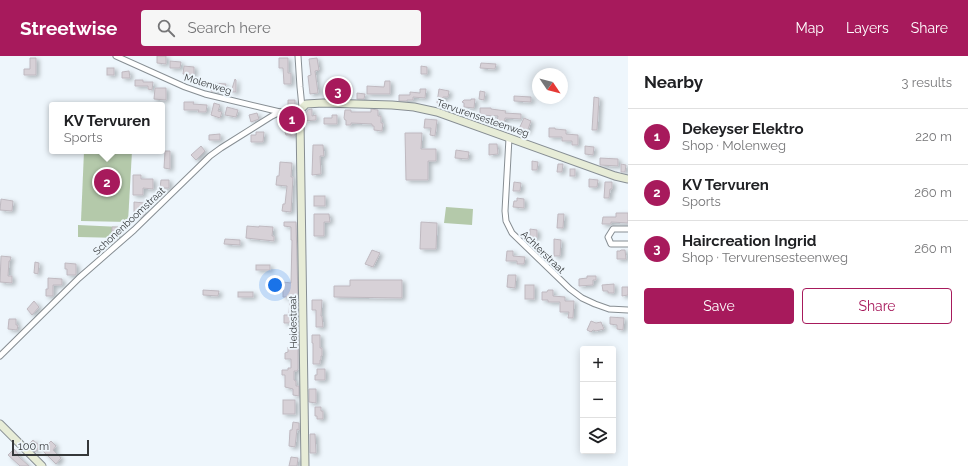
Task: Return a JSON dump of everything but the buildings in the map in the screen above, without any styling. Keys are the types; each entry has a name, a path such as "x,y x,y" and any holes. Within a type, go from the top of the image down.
{"street":[{"name":"Molenweg","path":"116,56 185,87 198,91 280,112 301,109"},
{"path":"298,56 301,109"},
{"name":"Tervurensesteenweg","path":"301,109 306,104 322,103 414,107 437,112 615,176 628,179"},
{"name":"Heidestraat","path":"301,109 305,466"},
{"name":"Schonenboomstraat","path":"0,356 79,278 134,230 210,156 280,112"},
{"name":"Achterstraat","path":"509,138 505,211 506,221 512,233 561,281 582,298 609,309 628,310"},
{"path":"628,229 613,229 608,237 611,244 628,244"},
{"path":"0,424 42,466"}],"green space":[{"path":"84,154 132,154 128,222 81,221"},
{"path":"446,207 473,209 472,225 444,223"},
{"path":"78,225 121,227 120,238 78,237"}],"place":[{"name":"Haircreation Ingrid","path":"338,91"},
{"name":"Dekeyser Elektro","path":"292,119"},
{"name":"KV Tervuren","path":"107,182"}]}
